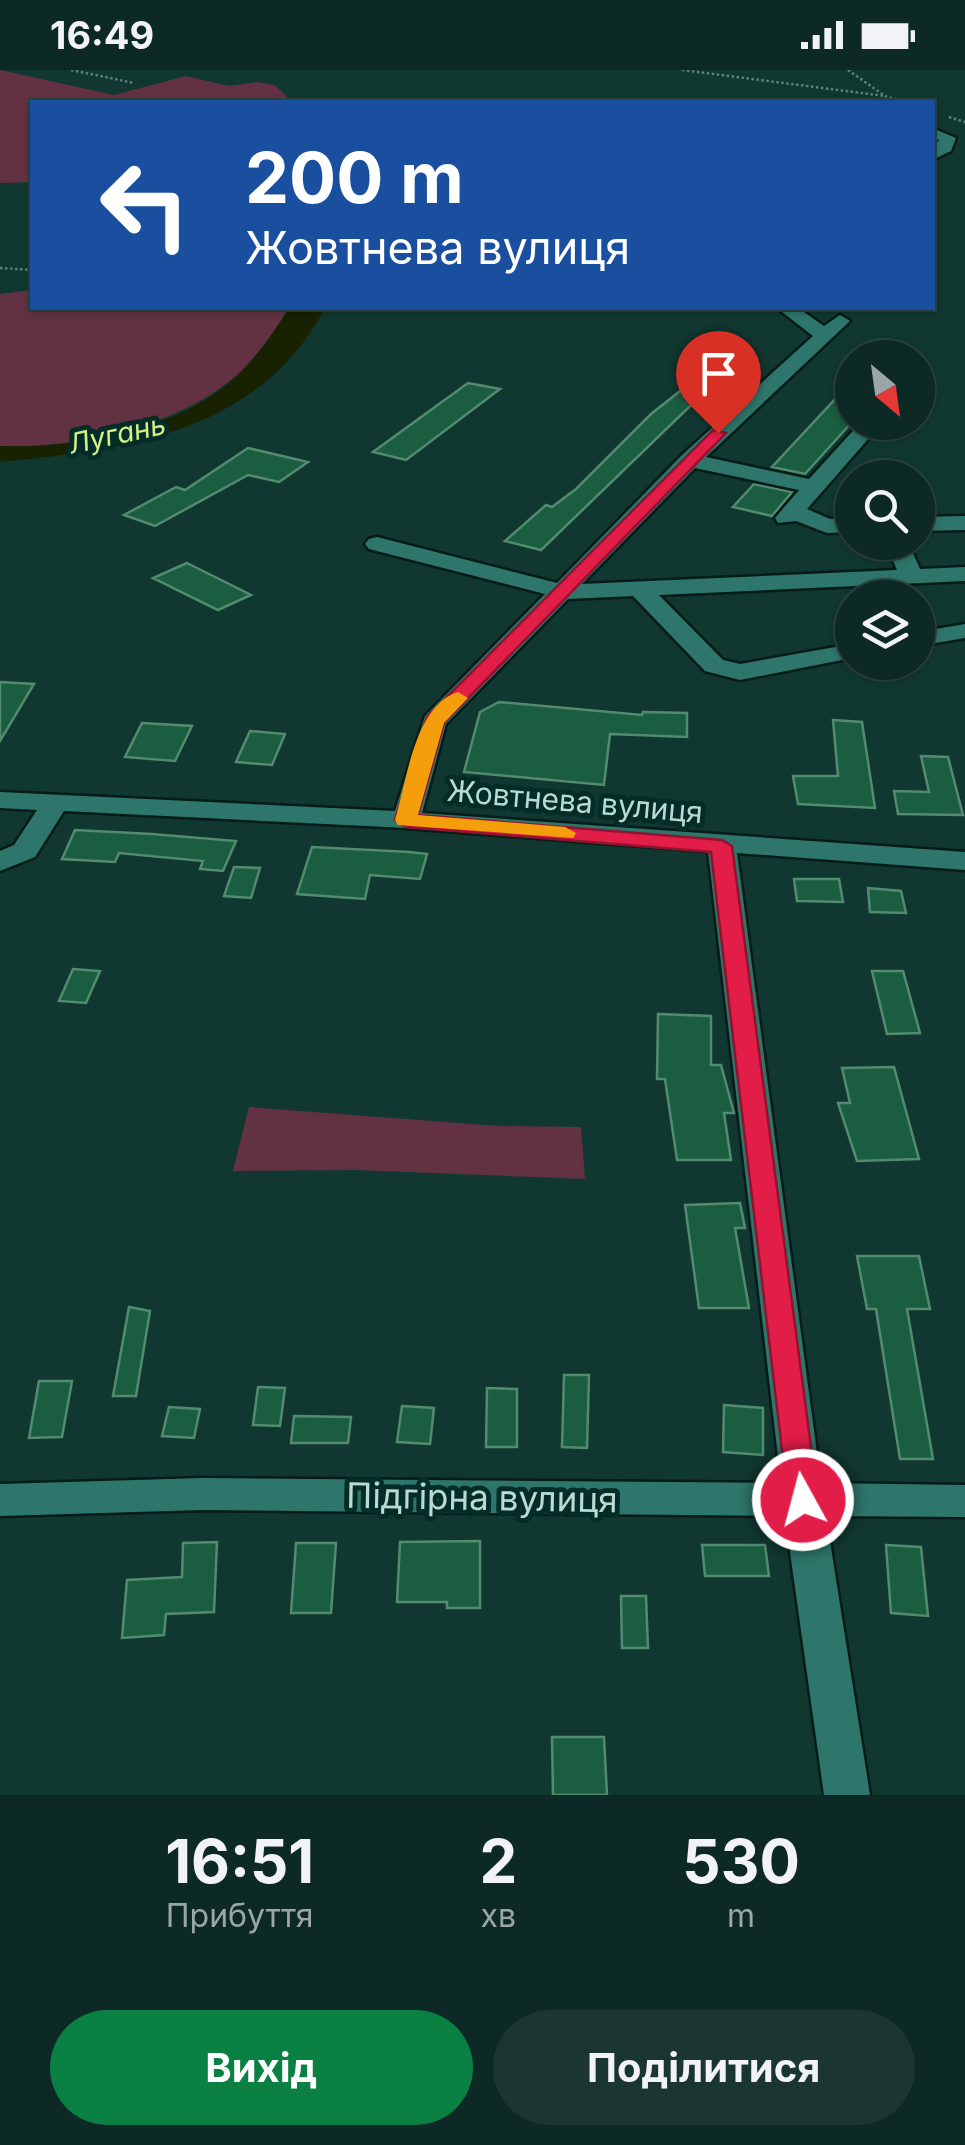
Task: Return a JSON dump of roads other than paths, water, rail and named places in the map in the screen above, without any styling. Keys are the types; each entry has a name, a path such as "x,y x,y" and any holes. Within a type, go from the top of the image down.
{"street":[{"path":"935,134 948,138 945,148 935,153"},
{"path":"406,820 434,722 690,460 833,328 791,310"},
{"path":"835,526 790,514 857,440"},
{"path":"690,460 814,487"},
{"path":"935,523 965,522"},
{"path":"377,544 564,592 965,574"},
{"path":"904,560 912,576"},
{"path":"639,588 714,666 740,672 835,655"},
{"path":"935,637 965,631"},
{"name":"Жовтнева вулиця","path":"0,800 406,820 722,846 965,860"},
{"path":"0,862 25,851 54,803"},
{"path":"722,846 803,1500 847,1795"},
{"name":"Підгірна вулиця","path":"0,1500 203,1494 965,1501"}],"water":[{"name":"Лугань","path":"288,310 324,310 298,350 265,383 227,408 141,441 0,462 0,446 94,439 188,410 238,375"}]}
